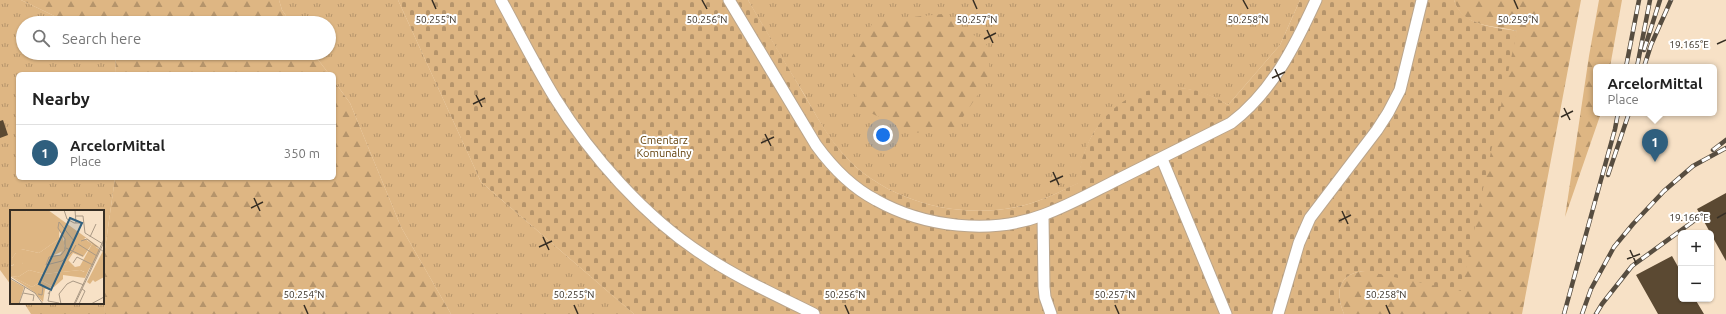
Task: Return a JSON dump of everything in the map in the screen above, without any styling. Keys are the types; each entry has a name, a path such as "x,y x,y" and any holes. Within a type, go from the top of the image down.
{"street":[{"path":"501,0 560,105 586,142 640,205 662,225 701,254 733,274 814,314"},
{"path":"729,0 816,145 830,164 850,182 875,200 902,212 922,219 949,224 980,226 1004,224 1043,216 1231,123 1268,88 1282,67 1306,23 1316,0"},
{"path":"1278,314 1300,243 1310,218 1377,130 1400,90 1422,0"},
{"path":"1162,159 1226,314"},
{"path":"1043,216 1044,288 1045,297 1051,314"}],"green space":[{"path":"0,0 21,0 54,16 16,16 16,60 115,60 116,72 16,72 16,180 115,180 104,256 104,210 10,210 10,284 0,270"},
{"path":"21,0 279,0 282,10 286,16 54,16"},
{"path":"279,0 398,0 481,182 634,314 451,314 401,227 350,103 336,84 336,72 327,72 318,60 336,60 336,16 286,16 282,10"},
{"name":"Cmentarz Komunalny","path":"398,0 748,0 827,132 844,155 862,172 882,185 904,196 927,204 952,209 977,211 1025,205 1046,198 1078,183 1082,160 1090,140 1101,122 1116,107 1133,96 1153,89 1175,87 1202,92 1228,105 1280,45 1300,0 1454,0 1458,9 1471,20 1480,24 1517,31 1461,291 1365,271 1349,276 1341,285 1340,299 1344,314 634,314 481,182"},
{"path":"748,0 1300,0 1280,45 1228,105 1203,93 1177,88 1152,90 1130,99 1110,113 1095,132 1084,155 1079,183 1046,198 1025,205 977,211 952,209 927,204 904,196 882,185 862,172 838,148 817,118"},
{"path":"1454,0 1581,0 1522,314 1344,314 1341,306 1340,292 1341,285 1344,280 1356,273 1365,271 1517,31 1471,21 1458,9"},
{"path":"1599,0 1622,0 1611,64 1593,64 1593,116 1600,116 1565,217 1589,56"},
{"path":"942,14 983,41 989,48 989,78 955,129 913,133 858,107 851,58 874,21"},
{"path":"115,60 318,60 327,72 116,72"},
{"path":"336,84 350,103 401,227 451,314 105,314 104,256 115,180 336,180"},
{"path":"104,256 105,314 31,314 25,304 104,304"}],"building":[{"path":"3,120 8,135 0,138 0,121"},
{"path":"1726,193 1726,261 1714,239 1714,230 1709,230 1697,209"},
{"path":"1672,256 1678,267 1678,302 1697,302 1704,314 1658,314 1636,275"}],"railway":[{"path":"1627,64 1639,0"},
{"path":"1638,64 1650,0"},
{"path":"1644,50 1660,0"},
{"path":"1645,64 1651,45 1671,0"},
{"path":"1564,314 1617,116"},
{"path":"1608,175 1628,116"},
{"path":"1713,150 1726,140"},
{"path":"1582,314 1591,289 1614,247 1633,224 1664,191 1693,166 1726,148"},
{"path":"1596,314 1632,266 1702,215"}],"place":[{"name":"ArcelorMittal","path":"1655,162"}]}
